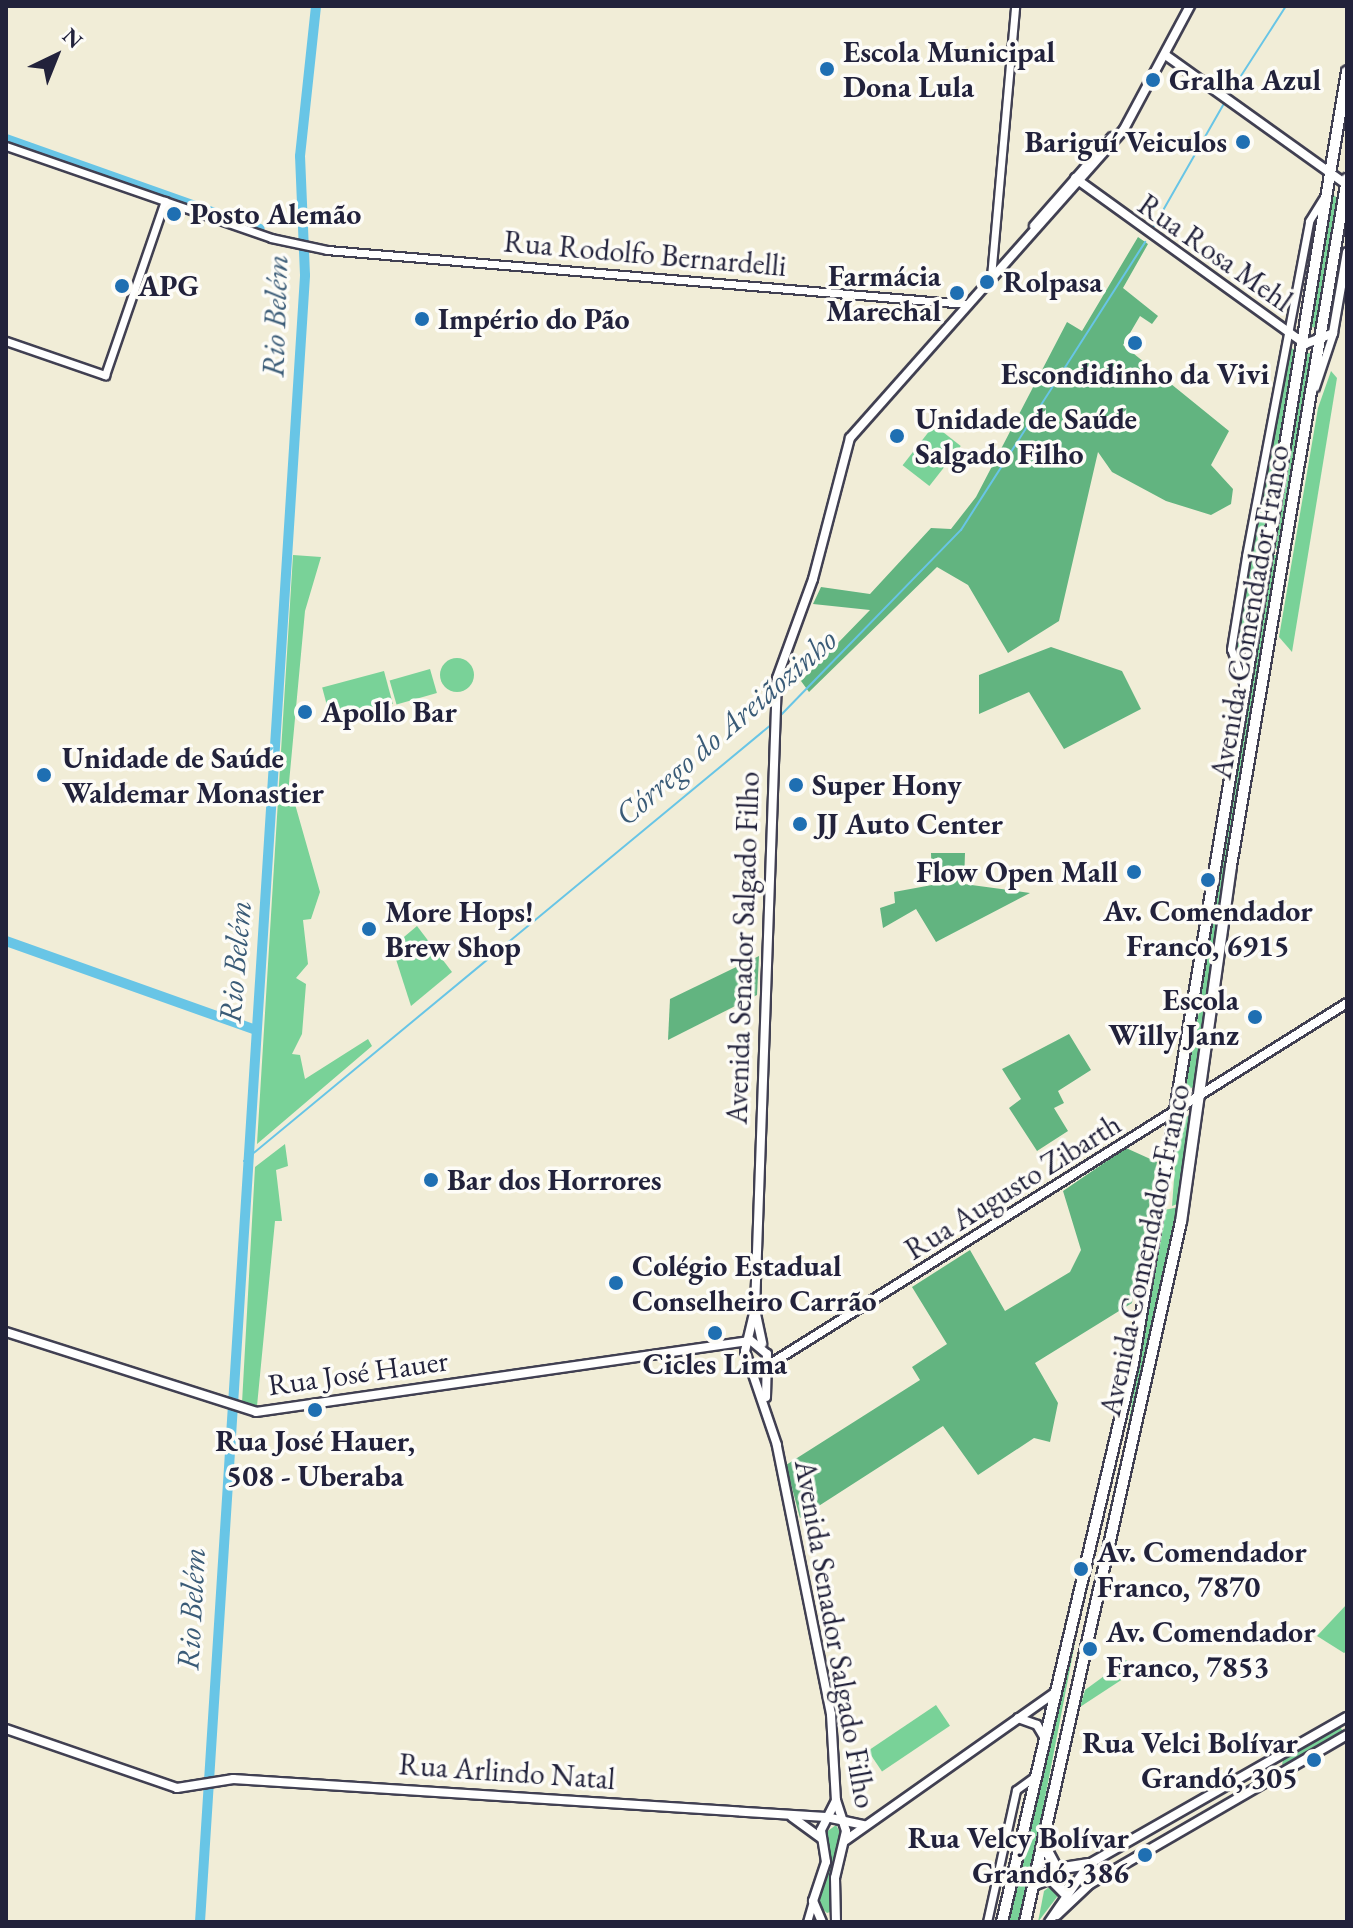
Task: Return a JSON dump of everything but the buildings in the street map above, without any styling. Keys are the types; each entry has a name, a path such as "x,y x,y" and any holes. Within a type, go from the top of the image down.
{"highway":[{"name":"Avenida Comendador Franco","path":"1002,1922 1061,1688 1107,1482 1160,1203 1330,173 1345,101 1347,72"},
{"name":"Avenida Comendador Franco","path":"1025,1922 1112,1515 1185,1204 1204,1095 1231,866 1347,183"},
{"path":"1269,545 1275,554 1285,552"},
{"path":"1193,1003 1208,998 1215,1010"},
{"path":"1160,1203 1170,1211 1185,1204"},
{"path":"1107,1482 1112,1515"},
{"path":"1043,1839 1057,1869 1089,1864"},
{"path":"1033,1885 1050,1878 1065,1893"}],"main road":[{"name":"Avenida Senador Salgado Filho","path":"836,1918 835,1878 845,1840 844,1824 836,1801 831,1714 766,1402 746,1356 755,1309 776,719 785,640 813,579 841,459 871,412 1127,123 1167,56 1190,6"},
{"path":"1167,56 1347,183"},
{"name":"Rua Rosa Mehl","path":"1076,182 1289,335 1302,343 1320,344"},
{"name":"Avenida Comendador Franco","path":"1333,333 1347,252"},
{"path":"1320,344 1333,333"},
{"name":"Rua Augusto Zibarth","path":"753,1369 784,1360 1175,1115 1347,1003"},
{"name":"Avenida Senador Salgado Filho","path":"755,1309 764,1348 766,1402"},
{"name":"Rua José Hauer","path":"6,1332 215,1404 244,1411 748,1340"},
{"path":"748,1340 784,1360"},
{"path":"727,1345 746,1356"},
{"path":"845,1840 1061,1688"},
{"path":"1051,1922 1065,1893 1089,1864 1347,1717"},
{"path":"1017,1718 1037,1725 1047,1745"},
{"name":"Rua Arlindo Natal","path":"6,1729 165,1786 191,1787 223,1780 826,1817 844,1824 864,1825"},
{"path":"1051,1922 1102,1876 1347,1735"},
{"path":"1279,1754 1277,1765 1286,1772"},
{"path":"1251,1793 1269,1773 1260,1766"},
{"name":"Avenida Senador Salgado Filho","path":"813,1901 826,1862 821,1838 826,1817 836,1801"},
{"path":"788,1815 821,1838"},
{"path":"1102,1876 1095,1868 1124,1845"},
{"path":"813,1901 818,1920 836,1918"}],"street":[{"path":"991,277 1015,6"},
{"name":"Rua Rodolfo Bernardelli","path":"6,146 296,244 319,248 966,304"},
{"name":"Avenida Comendador Franco","path":"1245,689 1231,649 1309,221 1327,193"},
{"path":"6,341 105,375 165,201"},
{"name":"Avenida Comendador Franco","path":"1312,393 1333,333"},
{"name":"Avenida Comendador Franco","path":"987,1922 1016,1790 1039,1773"},
{"name":"Avenida Senador Salgado Filho","path":"807,1922 813,1901"}],"green space":[{"path":"1332,194 1339,199 1318,329 1309,326"},
{"path":"1138,237 1148,244 1123,288 1158,316 1152,324 1140,316 1123,345 1229,431 1211,465 1233,489 1231,504 1211,515 1166,501 1112,472 1098,452 1059,621 1008,653 968,585 937,567 809,692 801,681 870,610 813,604 821,587 870,594 931,528 951,529 976,497 1067,322 1082,331"},
{"path":"1290,348 1297,350 1243,673 1233,655"},
{"path":"1304,352 1313,354 1277,550 1275,548"},
{"path":"1331,371 1337,378 1292,652 1279,637 1318,408"},
{"path":"934,425 961,446 929,486 903,465"},
{"path":"293,555 321,557 305,611 289,783 320,892 311,919 303,920 308,964 296,978 306,984 302,1034 292,1054 300,1055 305,1079 368,1039 372,1046 257,1144"},
{"path":"1270,555 1278,555 1213,998 1196,995"},
{"path":"1051,647 1122,671 1141,709 1064,749 1029,692 979,714 979,675"},
{"path":"457,658 469,663 474,675 469,687 457,692 445,687 440,675 445,663"},
{"path":"430,669 437,693 397,705 390,681"},
{"path":"384,671 393,704 331,720 322,688"},
{"path":"931,853 965,853 964,884 1030,893 936,942 916,909 883,928 880,908 895,903 894,892 932,885"},
{"path":"417,926 452,972 411,1006 392,947"},
{"path":"759,956 757,995 668,1040 670,999"},
{"path":"1202,999 1209,1004 1201,1082 1180,1095"},
{"path":"1069,1034 1091,1070 1058,1091 1064,1103 1054,1108 1068,1131 1037,1151 1009,1108 1021,1099 1002,1069"},
{"path":"1194,1112 1180,1203 1172,1206 1177,1139 1183,1119"},
{"path":"285,1144 288,1166 276,1170 282,1221 275,1221 257,1406 242,1403 255,1167"},
{"path":"1126,1148 1157,1162 1132,1303 1035,1363 1058,1403 1050,1442 1034,1438 978,1475 943,1426 800,1518 786,1465 920,1380 912,1367 947,1344 912,1287 970,1250 1005,1311 1070,1272 1081,1250 1063,1191"},
{"path":"1184,1206 1158,1293 1124,1450 1164,1210"},
{"path":"1347,1604 1347,1651 1344,1653 1317,1636"},
{"path":"1076,1638 1021,1922 1005,1922 1043,1776"},
{"path":"1126,1660 1135,1671 1080,1707 1085,1690"},
{"path":"936,1705 950,1726 882,1772 868,1751"},
{"path":"1339,1725 1344,1733 1282,1765 1283,1760"},
{"path":"836,1825 843,1838 835,1857 833,1911 827,1913 818,1905 830,1868 825,1833"},
{"path":"1053,1884 1060,1893 1038,1922 1044,1891"}],"waterway":[{"name":"Rio Belém","path":"200,1922 305,275 300,156 316,6"},
{"name":"Córrego do Areiãozinho","path":"1228,96 1286,6"},
{"name":"Córrego do Areiãozinho","path":"1153,228 1225,102"},
{"path":"6,139 260,229"},
{"name":"Córrego do Areiãozinho","path":"779,717 961,530 1145,242"},
{"name":"Córrego do Areiãozinho","path":"244,1161 772,724"},
{"path":"6,941 253,1029"}],"place":[{"name":"Escola Municipal Dona Lula","path":"827,69"},
{"name":"Gralha Azul","path":"1153,80"},
{"name":"Bariguí Veiculos","path":"1243,142"},
{"name":"Posto Alemão","path":"174,214"},
{"name":"Rolpasa","path":"987,282"},
{"name":"APG","path":"122,286"},
{"name":"Farmácia Marechal","path":"957,293"},
{"name":"Império do Pão","path":"422,319"},
{"name":"Escondidinho da Vivi","path":"1135,343"},
{"name":"Unidade de Saúde Salgado Filho","path":"897,436"},
{"name":"Apollo Bar","path":"305,712"},
{"name":"Unidade de Saúde Waldemar Monastier","path":"44,775"},
{"name":"Super Hony","path":"796,785"},
{"name":"JJ Auto Center","path":"800,824"},
{"name":"Flow Open Mall","path":"1134,872"},
{"name":"Av. Comendador Franco, 6915","path":"1208,880"},
{"name":"More Hops! Brew Shop","path":"369,929"},
{"name":"Escola Willy Janz","path":"1255,1017"},
{"name":"Bar dos Horrores","path":"431,1180"},
{"name":"Colégio Estadual Conselheiro Carrão","path":"616,1283"},
{"name":"Cicles Lima","path":"715,1333"},
{"name":"Rua José Hauer, 508 - Uberaba","path":"315,1410"},
{"name":"Av. Comendador Franco, 7870","path":"1081,1569"},
{"name":"Av. Comendador Franco, 7853","path":"1090,1649"},
{"name":"Rua Velci Bolívar Grandó, 305","path":"1314,1760"},
{"name":"Rua Velcy Bolívar Grandó, 386","path":"1145,1855"}]}
